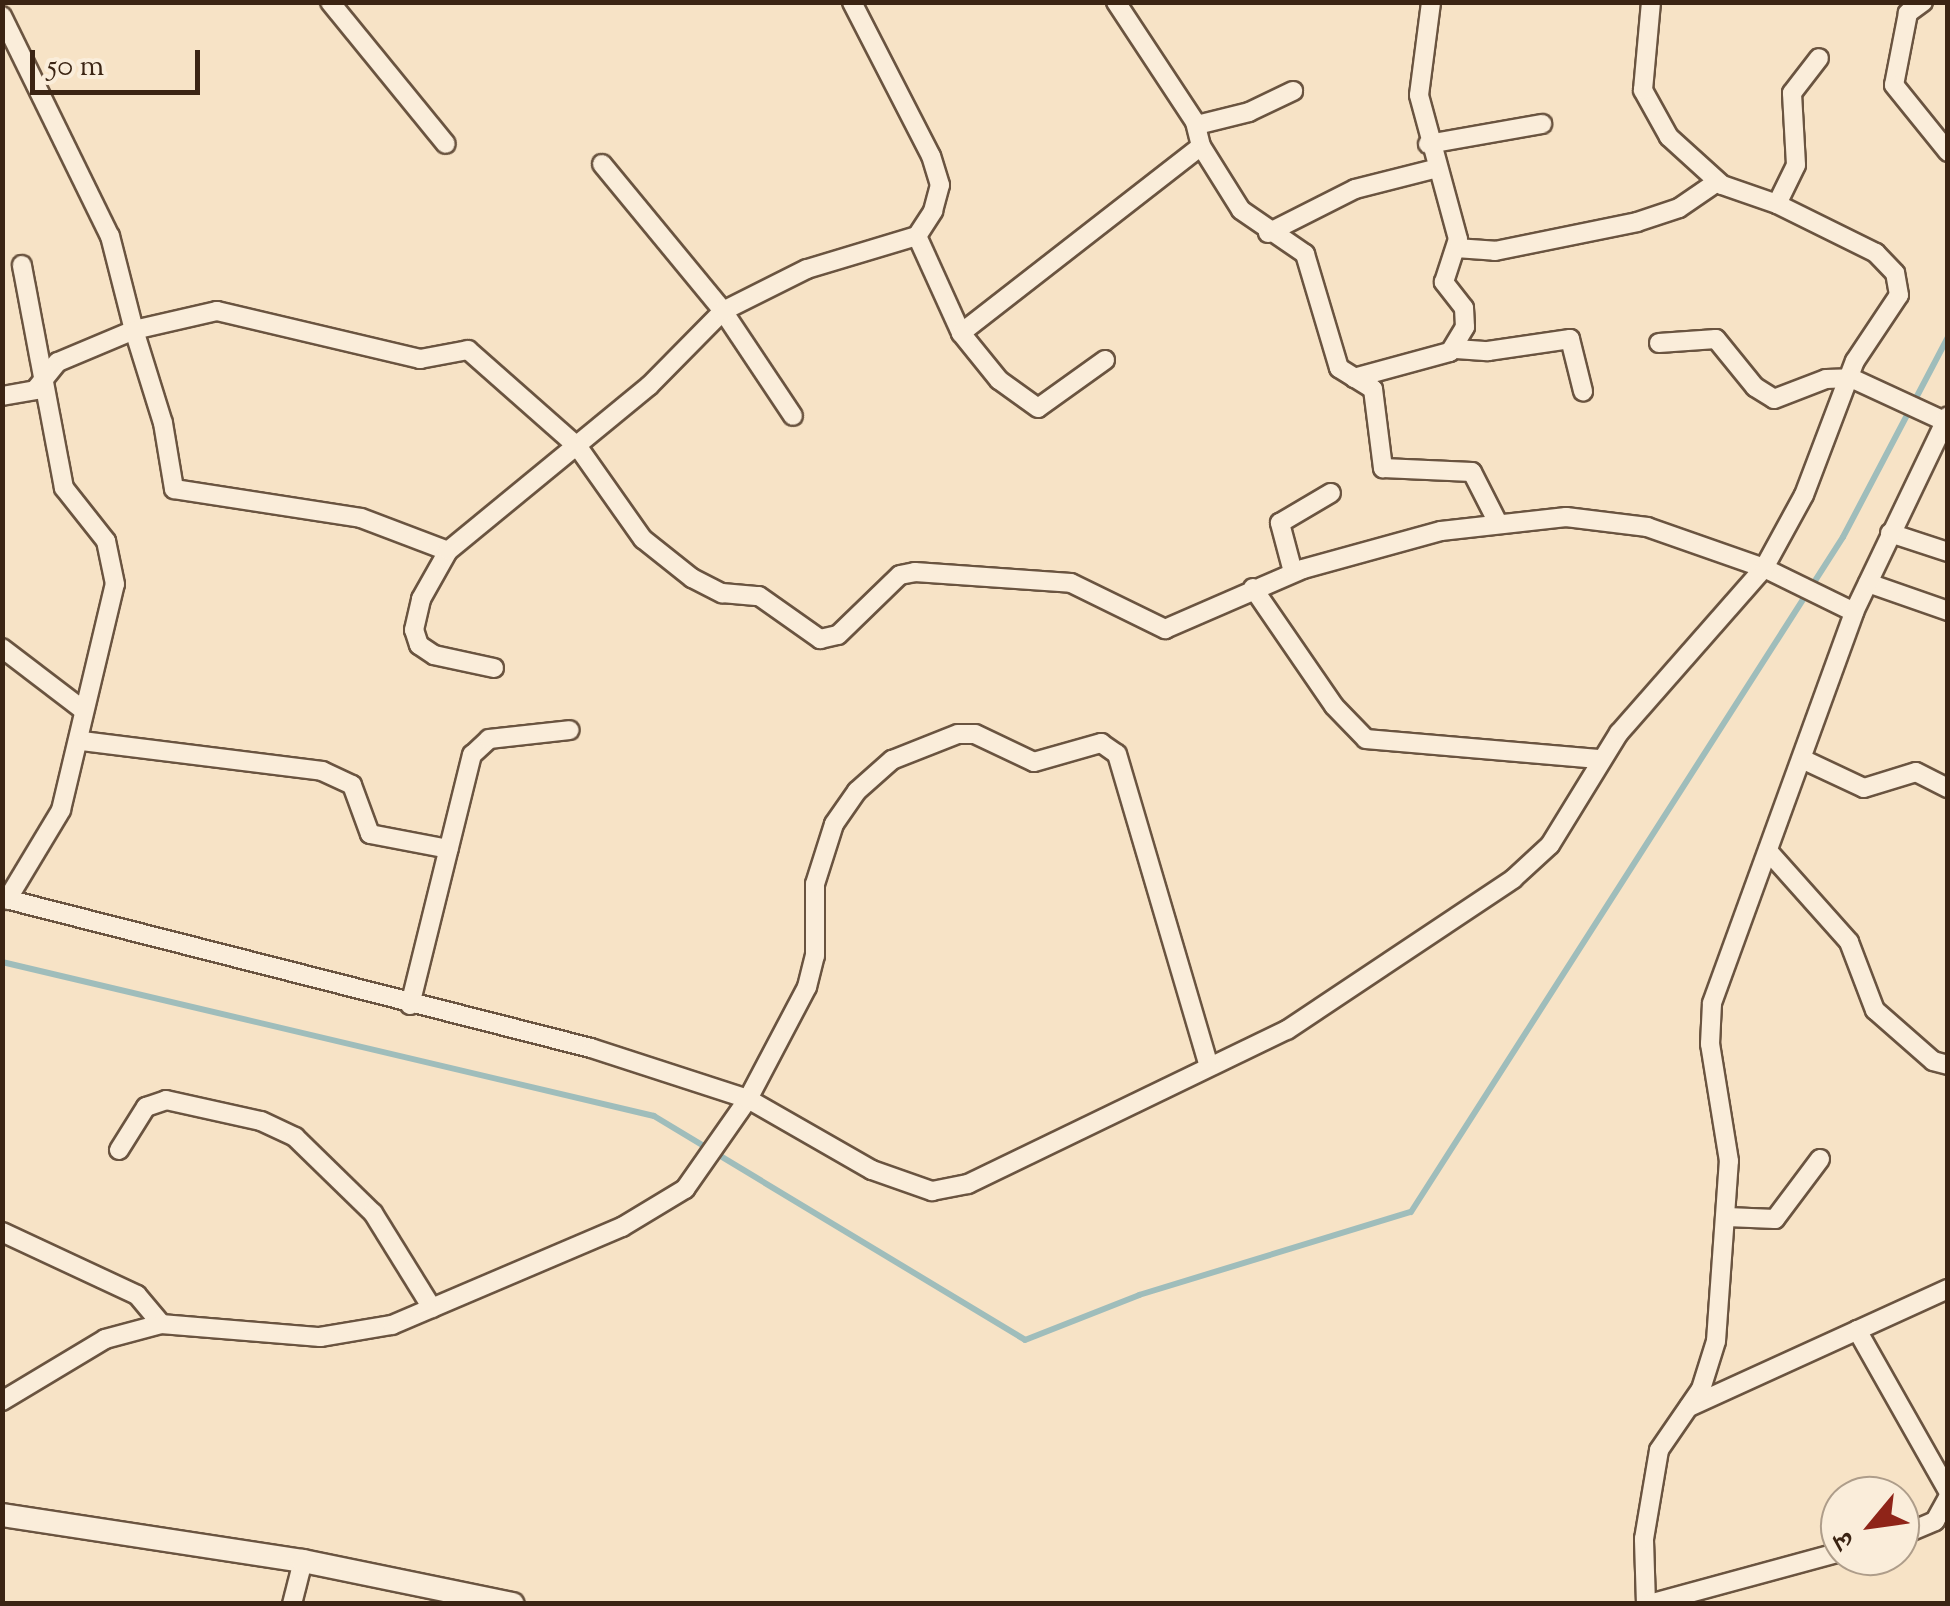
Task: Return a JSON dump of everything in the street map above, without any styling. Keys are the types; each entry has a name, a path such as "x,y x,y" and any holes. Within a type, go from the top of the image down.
{"street":[{"path":"330,2 446,144"},
{"path":"494,668 434,655 419,644 414,630 421,599 448,551 578,447 723,311 807,269 918,236 938,197 937,173 852,2"},
{"path":"1116,2 1197,125 1201,146 1240,210 1268,233 1305,254 1339,368 1374,389 1383,468 1394,474 1472,472 1497,521"},
{"path":"1431,2 1419,75 1428,144 1456,248 1444,277 1465,311 1456,349"},
{"path":"22,265 68,496 106,541 114,572 104,644 83,710 82,741 61,810 5,899 591,1048 748,1100 872,1170 932,1190 968,1184 1330,1004 1512,879 1550,845 1601,758 1771,573 1850,378 1899,295 1900,281 1876,253 1778,204 1717,182 1669,137 1647,102 1651,2"},
{"path":"1923,2 1906,19 1894,85 1948,152"},
{"path":"2,16 110,236 178,492 360,518 448,551"},
{"path":"1778,204 1796,166 1792,93 1819,58"},
{"path":"1197,125 1293,92"},
{"path":"1428,144 1542,124"},
{"path":"961,334 1201,146"},
{"path":"602,164 723,311 793,416"},
{"path":"1268,233 1356,189 1434,169"},
{"path":"1456,248 1494,251 1637,222 1679,208 1717,182"},
{"path":"918,236 961,334 999,380 1038,408 1104,360"},
{"path":"2,396 43,383 58,362 134,330 216,311 420,358 468,350 578,447 643,538 692,578 722,592 759,596 820,639 838,635 900,575 915,572 1072,584 1165,630 1293,572 1497,521 1624,521 1771,573 1849,609"},
{"path":"1354,378 1456,349 1488,351 1566,338 1576,348 1584,391"},
{"path":"1659,343 1716,339 1755,387 1774,399 1826,379 1850,378 1946,419 1868,583 1849,609 1802,758 1712,1002 1710,1044 1729,1161 1716,1341 1689,1407 1659,1450 1644,1539 1648,1604 1820,1557"},
{"path":"1293,572 1280,523 1330,493"},
{"path":"1890,533 1948,552"},
{"path":"1868,583 1948,611"},
{"path":"1252,588 1334,706 1366,738 1601,758"},
{"path":"2,648 83,710"},
{"path":"410,1004 479,745 570,730"},
{"path":"2,1401 105,1339 161,1324 320,1337 392,1325 622,1227 685,1189 748,1100 807,986 814,956 815,884 834,824 856,792 892,760 958,734 975,734 1034,762 1101,743 1117,754 1209,1066"},
{"path":"82,741 322,771 352,786 370,834 449,849"},
{"path":"1802,758 1870,789 1916,772 1948,788"},
{"path":"1768,851 1849,942 1875,1010 1933,1061 1948,1065"},
{"path":"119,1150 146,1108 166,1100 260,1122 296,1137 372,1213 432,1308"},
{"path":"1727,1217 1775,1219 1820,1159"},
{"path":"2,1232 137,1295 161,1324"},
{"path":"1689,1407 1948,1289"},
{"path":"1857,1330 1948,1494 1935,1521 1920,1527"},
{"path":"2,1515 303,1562 513,1604"},
{"path":"292,1604 303,1562"}],"waterway":[{"path":"2,962 654,1116 1025,1340 1139,1295 1411,1212 1843,537 1948,337"}]}
